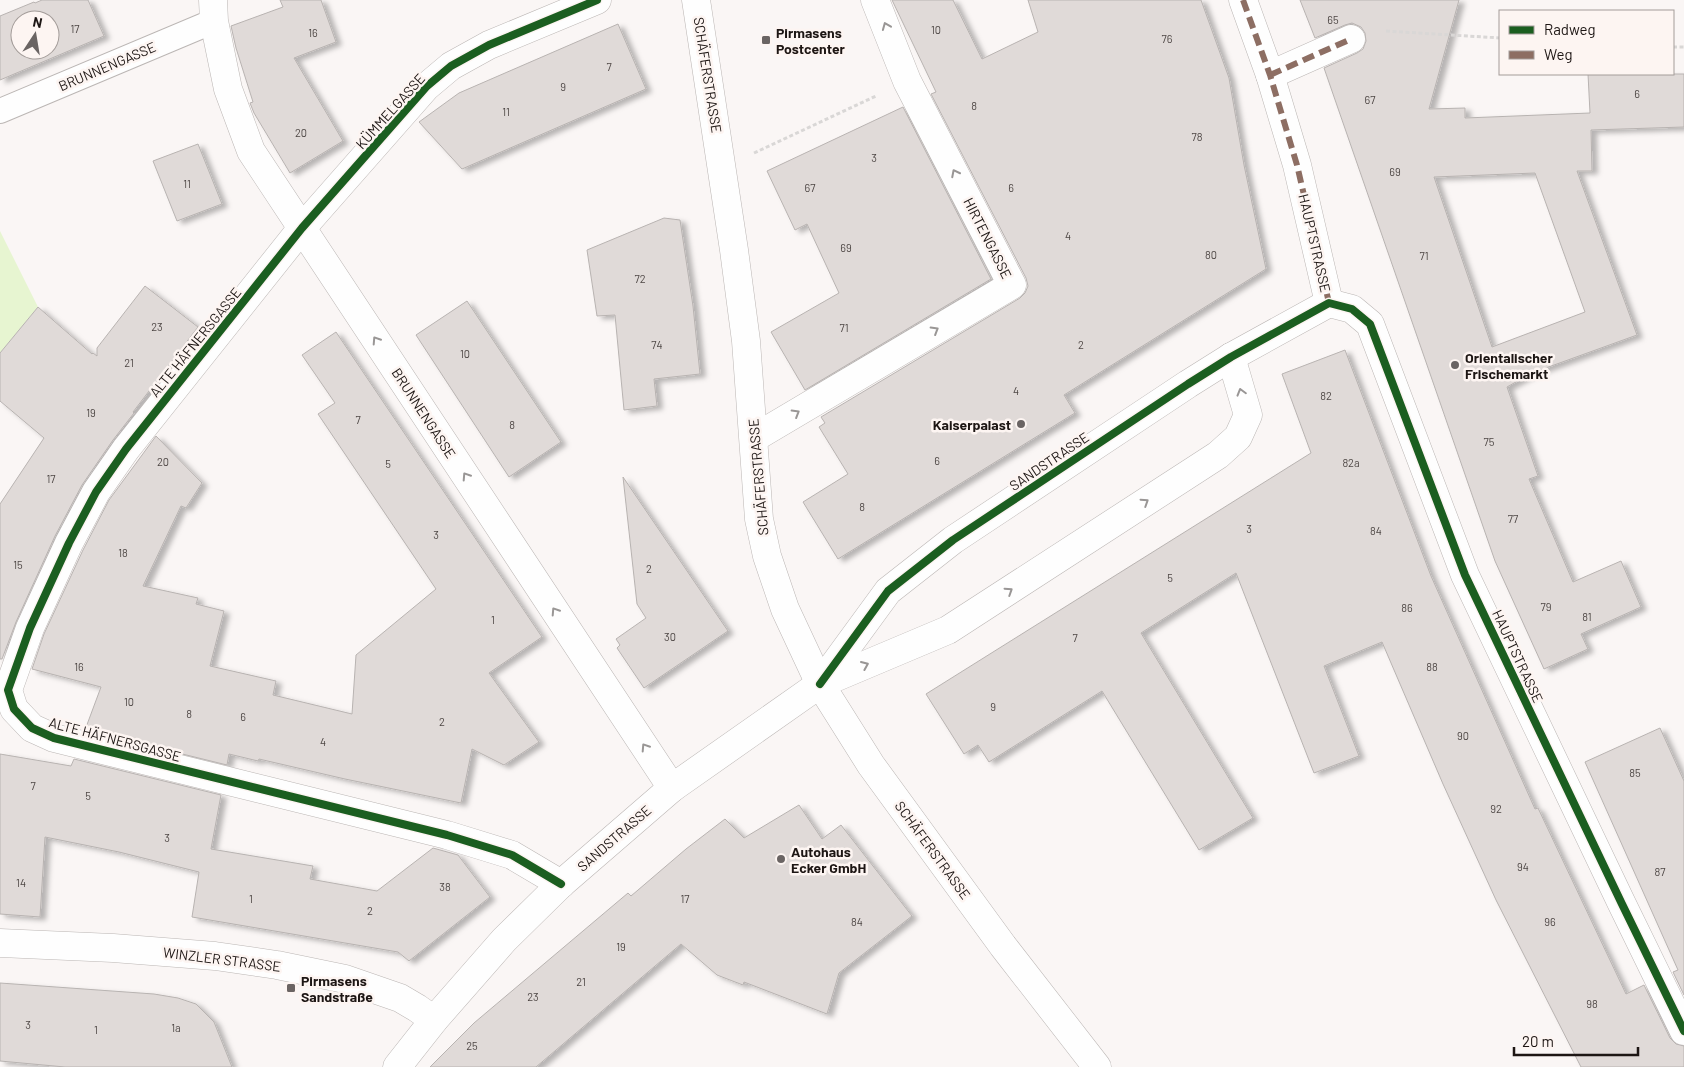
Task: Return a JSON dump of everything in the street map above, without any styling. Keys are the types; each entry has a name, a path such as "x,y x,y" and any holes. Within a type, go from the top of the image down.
{"street":[{"name":"KÜMMELGASSE","path":"302,228 426,87 451,66 489,45 597,0"},
{"name":"SCHÄFERSTRASSE","path":"696,0 746,341 759,519 767,556 785,609 820,684 871,765 1002,946 1097,1067"},
{"name":"HIRTENGASSE","path":"754,438 1012,285 907,81 875,0"},
{"name":"HAUPTSTRASSE","path":"1243,0 1270,75 1297,166 1329,303 1352,309 1370,324 1465,574 1684,1032"},
{"name":"BRUNNENGASSE","path":"214,10 228,89 250,151 672,788"},
{"path":"1270,75 1351,39"},
{"name":"ALTE HÄFNERSGASSE","path":"302,228 126,449 96,492 69,543 4,688 14,709 32,728 54,738 447,834 512,855 561,884"},
{"name":"SANDSTRASSE","path":"820,684 888,591 953,540 1188,384 1231,357 1329,303"},
{"name":"SANDSTRASSE","path":"397,1067 434,1020 504,940 561,884 672,788 820,684 948,630 1218,455 1238,437 1248,415 1231,357"},
{"name":"WINZLER STRASSE","path":"0,943 113,948 206,955 277,964 345,979 400,998 434,1020"}],"lane":[{"name":"BRUNNENGASSE","path":"0,112 214,10"}],"path":[{"path":"1351,39 1374,30 1499,38"},
{"path":"722,168 907,81"}],"green space":[{"path":"0,231 38,307 0,353"}],"building":[{"path":"42,0 88,0 104,36 60,55 60,10 15,10"},
{"path":"280,0 321,0 336,42 294,58 343,141 290,173 254,113 250,103 253,102 231,26 283,7"},
{"path":"892,0 953,0 982,59 1038,32 1028,0 1201,0 1229,78 1244,165 1266,269 1064,395 1075,413 838,559 803,502 848,474 819,427 825,423 821,417 1020,298 1028,286 1026,278 931,94 936,92"},
{"path":"1300,0 1459,0 1429,109 1465,108 1465,118 1590,113 1588,75 1684,74 1684,127 1591,130 1592,171 1577,171 1637,335 1532,373 1507,387 1538,476 1529,479 1573,582 1621,561 1641,607 1581,634 1588,649 1544,669 1495,561 1324,68 1363,49 1366,41 1365,33 1361,27 1352,23 1315,38","holes":["1535,173 1585,312 1492,347 1434,177"]},
{"path":"10,12 10,60 47,60 0,80 0,16"},
{"path":"618,24 646,89 462,169 419,122 459,93"},
{"path":"903,107 991,279 805,390 771,332 839,293 807,224 795,230 767,171"},
{"path":"198,144 222,204 177,221 153,161"},
{"path":"664,218 680,220 693,306 700,374 654,379 657,406 624,410 615,315 597,316 587,250"},
{"path":"145,286 198,327 133,412 82,485 55,536 16,622 2,659 0,659 0,504 44,438 0,401 0,353 38,307 92,354 97,356 97,348"},
{"path":"467,301 561,442 509,477 416,335"},
{"path":"336,332 542,637 489,673 539,742 504,765 472,749 461,803 229,754 227,765 85,730 101,687 32,669 44,634 83,550 109,500 156,436 202,483 186,508 181,506 143,586 198,598 196,604 224,611 210,666 276,681 273,695 352,714 356,655 436,589 318,414 335,403 302,355"},
{"path":"1345,350 1431,576 1535,809 1538,808 1626,994 1644,985 1670,1038 1676,1044 1684,1046 1684,1067 1581,1067 1496,900 1443,784 1382,642 1324,666 1359,756 1314,773 1236,573 1141,633 1253,818 1199,850 1102,691 989,762 978,745 964,754 926,694 1311,453 1282,374"},
{"path":"623,477 728,631 644,688 617,648 620,645 616,639 646,618 637,604"},
{"path":"1660,728 1684,781 1684,995 1673,972 1678,970 1585,762"},
{"path":"0,754 71,766 74,759 221,795 211,849 313,866 310,879 377,891 433,848 458,855 490,897 409,961 398,952 192,917 199,872 119,852 45,837 40,917 0,914"},
{"path":"799,805 822,839 841,825 912,916 839,973 827,1014 744,982 743,985 717,975 681,944 536,1067 430,1067 474,1023 628,893 631,896 686,849 725,819 744,838"},
{"path":"0,983 154,994 178,998 196,1004 214,1022 232,1067 65,1067 0,1061"}],"marked path":[{"path":"1243,0 1270,75 1297,165 1329,303"},
{"path":"1270,75 1351,39"}],"cycle path":[{"path":"561,884 512,855 447,835 54,738 32,728 14,709 8,690 30,628 69,543 96,492 126,449 302,228 426,87 451,66 489,45 597,0"},
{"path":"820,684 888,591 953,540 1231,357 1329,303 1352,309 1370,324 1465,575 1684,1031"}],"place":[{"name":"Pirmasens Postcenter","path":"766,40"},
{"name":"Orientalischer Frischemarkt","path":"1455,365"},
{"name":"Kaiserpalast","path":"1021,424"},
{"name":"Autohaus Ecker GmbH","path":"781,859"},
{"name":"Pirmasens Sandstraße","path":"291,988"}]}
